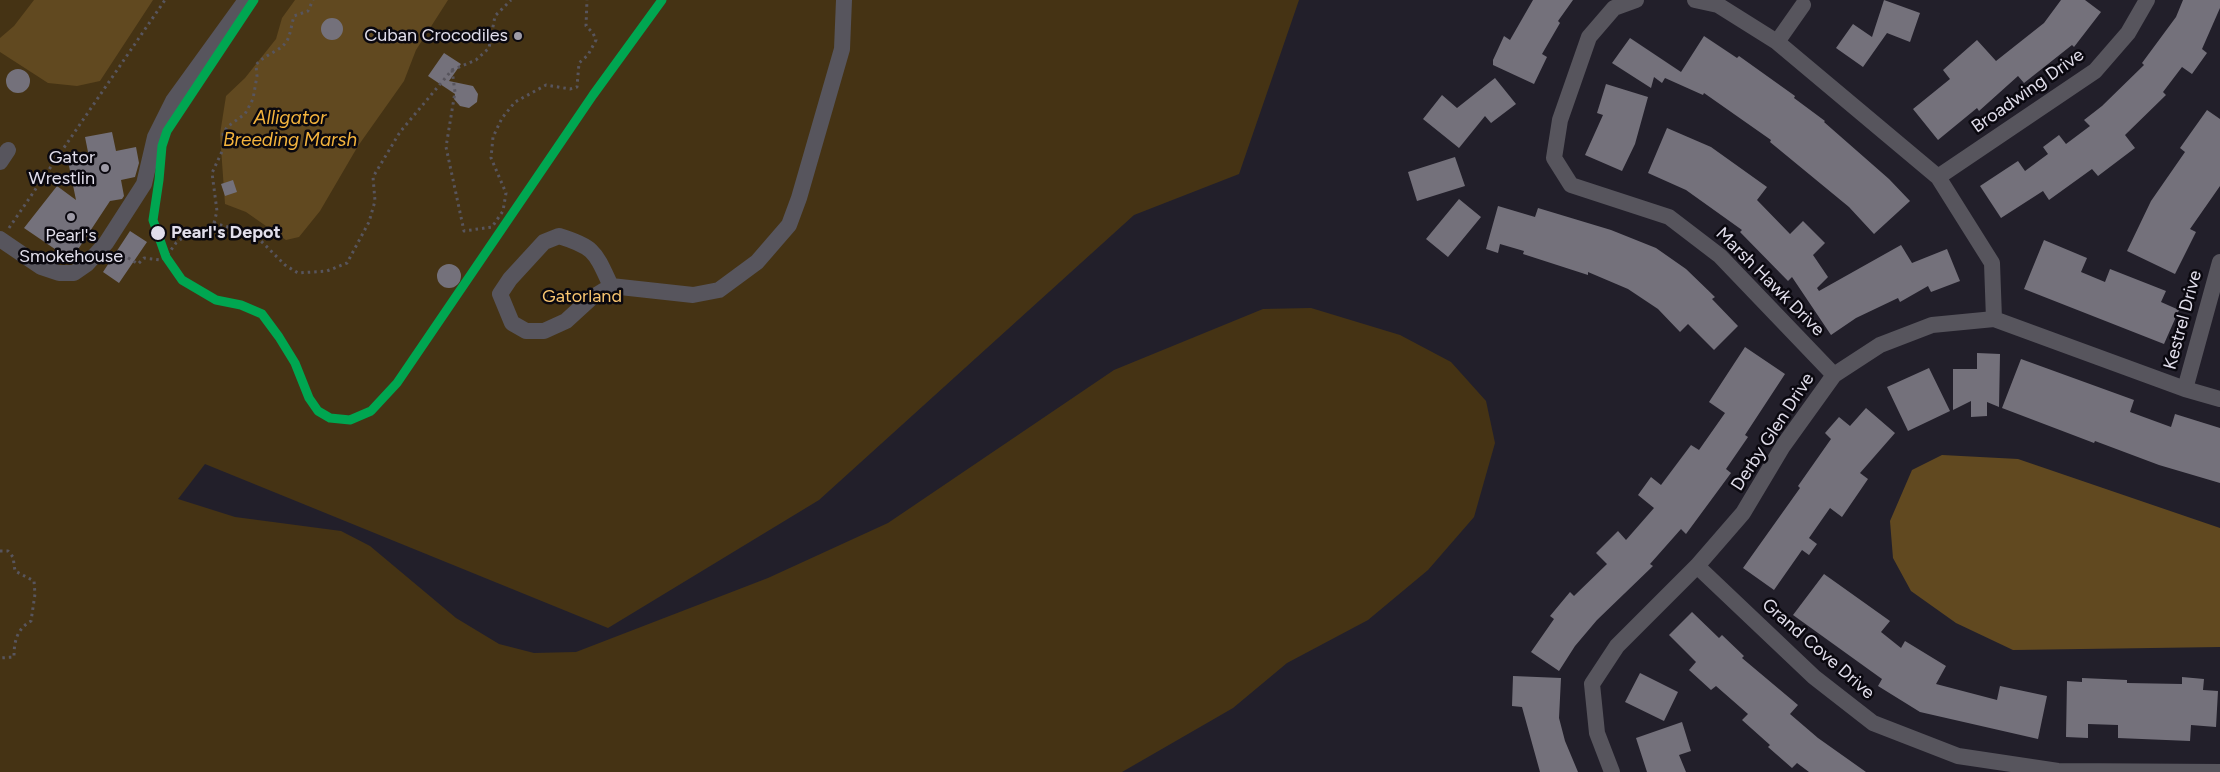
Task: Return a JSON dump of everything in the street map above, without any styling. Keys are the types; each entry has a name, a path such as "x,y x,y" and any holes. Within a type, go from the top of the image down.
{"street":[{"path":"0,240 41,268 59,273 74,273 87,264 106,243 144,184 155,137 173,101 246,0"},
{"path":"611,286 597,256 584,244 558,236 544,242 510,279 500,294 503,306 512,323 526,331 544,331 566,321 590,299 611,286 693,295 719,290 757,262 789,225 802,189 842,49 844,0"},
{"name":"Marsh Hawk Drive","path":"1636,0 1614,8 1589,37 1560,120 1554,158 1572,184 1669,217 1720,256 1834,375"},
{"path":"1695,0 1718,5 1777,42 1938,177 1992,263 1994,319"},
{"name":"Broadwing Drive","path":"1938,177 2095,71 2128,33 2147,0"},
{"path":"1777,42 1803,5"},
{"name":"Kestrel Drive","path":"2185,389 2220,262"},
{"name":"Derby Glen Drive","path":"1612,772 1597,732 1592,684 1617,646 1697,566 1744,513 1783,446 1834,375 1880,345 1932,325 1994,319 2185,389 2220,399"},
{"name":"Grand Cove Drive","path":"1697,566 1814,677 1873,723 1958,756 2058,772 2220,772"}],"path":[{"path":"0,240 165,0"},
{"path":"106,243 138,264 144,258 160,260 166,257 181,239 198,235 206,231 214,223 217,211 212,173 225,145 224,134 227,127 245,114 254,99 257,76 256,65 262,57 284,45 289,37 294,16 308,11 313,0"},
{"path":"214,223 255,235 285,265 298,273 327,271 347,263 369,222 375,201 373,177 400,132 452,70 476,60 489,48 495,16 511,0"},
{"path":"452,70 456,92 446,147 464,231 492,227 503,211 506,193 491,158 493,137 502,118 515,102 546,85 570,89 577,87 579,63 588,55 596,40 593,33 586,26 587,0"},
{"path":"0,552 8,551 13,557 15,571 34,581 35,594 32,621 24,625 19,632 14,642 14,657 0,658"}],"green space":[{"name":"Gatorland","path":"0,0 1299,0 1239,174 1134,215 819,500 608,628 205,464 178,499 235,517 341,531 370,546 456,618 499,644 534,653 576,652 768,578 888,523 1114,370 1263,309 1311,308 1400,335 1451,362 1486,401 1495,443 1474,517 1428,570 1368,620 1287,663 1233,708 1122,772 0,772"}],"water":[{"path":"34,0 153,0 100,81 77,86 48,83 0,52 0,38 14,26"},
{"name":"Alligator Breeding Marsh","path":"295,0 448,0 416,50 404,81 358,146 320,211 299,237 286,240 246,212 225,204 220,134 226,96 245,78 276,39 282,18"},
{"path":"1942,455 2018,459 2220,528 2220,647 2013,650 1956,623 1911,591 1893,558 1890,521 1912,470"}],"building":[{"path":"1533,0 1573,0 1558,21 1560,23 1542,54 1547,57 1534,84 1493,65 1493,60 1504,36 1510,40"},
{"path":"1884,0 1920,13 1910,42 1887,33 1863,67 1836,48 1853,24 1872,37"},
{"path":"2061,0 2085,0 2101,12 2074,47 2072,45 2024,83 2018,76 1979,111 1977,108 1938,140 1913,109 1950,79 1943,70 1977,40 1996,61 2044,23"},
{"path":"2183,0 2220,0 2220,8 2202,49 2207,53 2192,74 2182,67 2163,92 2166,95 2125,135 2135,148 2098,176 2092,169 2049,200 2043,191 2001,218 1980,186 2018,161 2025,171 2048,154 2043,147 2059,135 2066,144 2090,126 2084,120 2102,106 2144,65 2142,63 2176,17"},
{"path":"332,18 340,21 343,29 340,37 332,40 324,37 321,29 324,21"},
{"path":"1704,36 1737,58 1739,56 1795,96 1794,98 1825,121 1889,179 1910,201 1874,234 1849,207 1770,142 1771,140 1704,93 1703,95 1665,78 1662,83 1654,77 1651,88 1612,63 1630,38 1681,72"},
{"path":"444,53 461,64 449,81 473,86 478,94 477,102 469,108 460,106 454,99 455,94 428,76"},
{"path":"18,69 26,73 30,81 26,89 18,93 10,89 6,81 10,73"},
{"path":"1495,78 1516,104 1491,123 1485,116 1459,148 1423,119 1442,95 1457,108"},
{"path":"1606,84 1648,97 1635,144 1622,171 1585,155 1603,115 1597,113"},
{"path":"2207,110 2220,119 2220,186 2190,229 2196,232 2175,274 2127,251 2151,201 2185,152 2180,148"},
{"path":"1667,128 1711,147 1767,187 1757,200 1790,234 1803,221 1825,243 1813,255 1828,277 1817,288 1819,291 1901,245 1912,263 1947,249 1960,281 1931,292 1928,286 1900,302 1898,298 1856,318 1831,335 1792,277 1788,281 1740,232 1742,230 1686,190 1648,173"},
{"path":"112,132 116,151 136,147 139,163 135,177 121,180 124,196 122,199 110,201 71,260 24,228 57,186 76,200 68,161 89,157 85,137"},
{"path":"1455,157 1465,186 1417,201 1408,172"},
{"path":"233,180 237,192 225,196 221,184"},
{"path":"1459,199 1481,217 1448,257 1426,239"},
{"path":"1498,206 1535,217 1538,208 1611,230 1656,248 1686,269 1715,297 1712,299 1738,326 1714,350 1688,324 1680,332 1658,309 1628,289 1588,272 1588,275 1523,254 1524,251 1500,244 1498,253 1486,249"},
{"path":"130,231 147,242 119,283 103,272"},
{"path":"2044,240 2087,258 2081,272 2105,282 2110,269 2166,291 2161,302 2179,310 2164,344 2024,289"},
{"path":"449,264 457,268 461,276 457,284 449,288 441,284 437,276 441,268"},
{"path":"1745,347 1785,374 1745,435 1748,437 1726,469 1731,473 1686,534 1681,529 1650,564 1653,566 1597,620 1575,646 1559,671 1531,652 1554,619 1550,616 1570,592 1574,596 1607,564 1596,553 1618,531 1626,540 1654,508 1638,495 1651,477 1661,485 1691,445 1699,450 1725,413 1709,402"},
{"path":"1977,353 2000,354 1999,407 1987,402 1987,416 1971,417 1971,401 1953,410 1953,369 1977,369"},
{"path":"2021,359 2134,400 2130,412 2171,427 2175,414 2220,428 2220,483 2159,465 2095,441 2094,443 2002,408"},
{"path":"1929,368 1950,411 1908,431 1887,387"},
{"path":"1866,408 1895,433 1860,473 1868,479 1842,517 1830,508 1809,538 1817,544 1809,555 1802,550 1774,590 1743,568 1800,488 1798,486 1831,439 1825,433 1839,417 1850,426"},
{"path":"1824,574 1890,621 1881,632 1901,648 1905,641 1946,666 1936,684 1997,700 2000,686 2047,696 2038,739 1920,712 1878,686 1882,679 1793,615"},
{"path":"1692,612 1719,638 1722,635 1744,656 1742,658 1798,705 1790,714 1818,738 1866,772 1809,772 1797,763 1792,768 1768,747 1770,745 1742,720 1748,714 1716,686 1711,690 1689,670 1696,662 1669,635"},
{"path":"1640,673 1678,692 1664,721 1625,702"},
{"path":"1513,676 1561,678 1559,718 1565,741 1578,772 1540,772 1522,707 1512,706"},
{"path":"2182,677 2204,679 2203,690 2218,691 2216,727 2191,725 2190,741 2118,738 2118,725 2088,724 2088,738 2066,737 2067,681 2082,682 2082,678 2127,680 2127,683 2182,684"},
{"path":"1682,722 1691,751 1679,755 1686,772 1647,772 1636,738"}],"transit line":[{"path":"254,0 167,131 162,146 153,220 166,257 182,280 216,300 241,305 262,314 295,363 309,398 318,411 330,418 350,420 371,411 397,383 593,95 662,0"}],"place":[{"name":"Cuban Crocodiles","path":"518,36"},
{"name":"Gator Wrestlin","path":"105,168"},
{"name":"Pearl's Smokehouse","path":"71,217"},
{"name":"Pearl's Depot","path":"158,233"}]}
